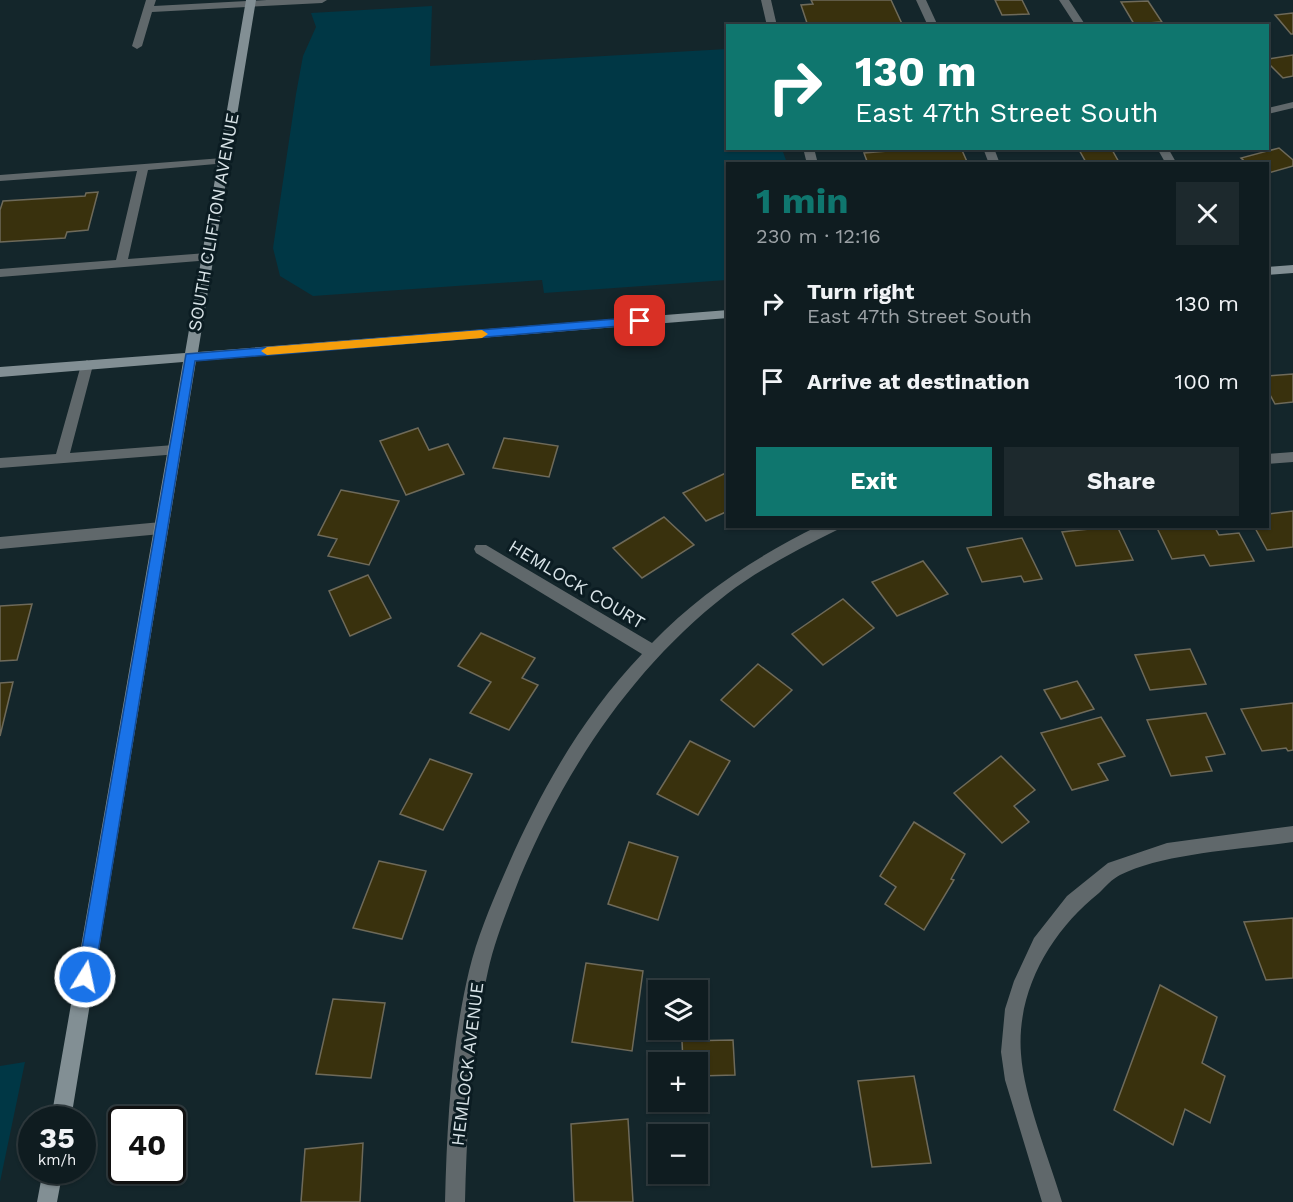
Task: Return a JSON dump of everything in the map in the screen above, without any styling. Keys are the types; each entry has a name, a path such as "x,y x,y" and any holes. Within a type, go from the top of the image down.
{"street":[{"path":"137,46 149,5 322,0"},
{"path":"766,0 772,24"},
{"path":"921,0 932,24"},
{"path":"1064,0 1080,24"},
{"name":"SOUTH CLIFTON AVENUE","path":"63,1106 250,2"},
{"path":"1269,111 1293,105"},
{"path":"0,178 223,161"},
{"path":"121,264 143,168"},
{"path":"0,273 207,257"},
{"path":"1269,271 1293,269"},
{"path":"0,372 726,314"},
{"path":"62,458 87,365"},
{"path":"0,462 174,450"},
{"path":"1269,459 1293,457"},
{"path":"0,543 161,528"},
{"name":"HEMLOCK AVENUE","path":"455,1202 456,1154 467,1035 478,972 496,914 521,850 565,765 593,724 653,651 684,622 753,569 828,528"},
{"name":"HEMLOCK COURT","path":"481,549 653,651"},
{"path":"1052,1202 1015,1080 1011,1052 1014,1009 1023,981 1040,944 1073,902 1114,869 1167,850 1293,834"},
{"path":"47,1202 50,1184"}],"shaded area":[{"path":"432,6 430,66 726,49 726,150 782,150 787,162 726,162 726,280 544,293 542,280 313,296 280,276 273,248 303,56 316,27 311,13"},
{"path":"25,1062 0,1182 0,1066"}],"building":[{"path":"811,0 891,0 902,24 807,24 801,5 813,4"},
{"path":"995,0 1022,0 1029,14 1002,15"},
{"path":"1148,1 1162,22 1134,24 1121,2"},
{"path":"1293,13 1293,34 1291,34 1275,15"},
{"path":"1293,55 1293,76 1283,78 1269,64 1269,59"},
{"path":"1279,148 1293,160 1293,166 1269,173 1269,162 1246,162 1241,158"},
{"path":"899,150 962,150 967,162 867,162 864,153"},
{"path":"1079,150 1112,150 1119,162 1086,162"},
{"path":"98,192 88,230 67,232 65,238 0,242 0,210 3,201 85,196 86,193"},
{"path":"1293,374 1293,402 1275,404 1269,393 1269,376"},
{"path":"418,428 429,450 448,444 464,474 406,495 380,441"},
{"path":"504,438 558,446 549,477 493,468"},
{"path":"726,473 726,512 706,521 683,493"},
{"path":"341,490 399,501 369,565 328,556 337,539 318,535"},
{"path":"1293,511 1293,547 1267,550 1255,528 1269,528 1269,514"},
{"path":"664,517 694,545 642,578 613,548"},
{"path":"1118,528 1133,560 1076,566 1062,532"},
{"path":"1157,528 1215,528 1219,535 1239,533 1254,561 1210,566 1204,555 1172,559"},
{"path":"1022,538 1042,579 1024,582 1021,576 982,582 967,548"},
{"path":"923,561 948,594 897,616 872,582"},
{"path":"368,575 391,618 350,636 329,591"},
{"path":"843,599 874,628 823,665 792,634"},
{"path":"32,604 17,660 0,661 0,606"},
{"path":"481,633 535,658 522,678 538,685 509,730 470,713 491,682 458,666"},
{"path":"1190,649 1206,684 1150,690 1135,655"},
{"path":"758,664 792,690 754,727 721,700"},
{"path":"1077,681 1094,709 1061,719 1044,690"},
{"path":"13,682 0,736 0,683"},
{"path":"1293,703 1293,750 1288,751 1286,748 1262,751 1241,709"},
{"path":"1206,713 1225,754 1206,757 1212,771 1171,776 1147,720"},
{"path":"1101,717 1125,756 1098,764 1108,780 1072,790 1041,733"},
{"path":"690,741 730,761 698,815 657,794"},
{"path":"1001,756 1035,790 1014,806 1029,822 1002,843 954,793"},
{"path":"430,759 472,774 443,830 400,814"},
{"path":"914,822 965,854 951,879 954,880 924,930 885,904 896,887 880,876"},
{"path":"629,842 678,857 658,920 608,904"},
{"path":"379,861 426,871 402,939 353,928"},
{"path":"1293,918 1293,978 1266,980 1244,922"},
{"path":"586,963 643,971 632,1051 572,1042"},
{"path":"1160,985 1217,1017 1202,1063 1225,1076 1210,1123 1185,1109 1173,1145 1114,1110"},
{"path":"333,999 385,1003 371,1078 316,1074"},
{"path":"733,1040 735,1075 708,1076 708,1052 683,1052 682,1041"},
{"path":"914,1076 931,1163 872,1167 858,1081"},
{"path":"628,1119 633,1202 574,1202 571,1124"},
{"path":"363,1143 360,1202 301,1202 305,1149"}],"slow traffic":[{"path":"267,351 482,334"}],"route":[{"path":"85,977 190,357 640,321"}]}
